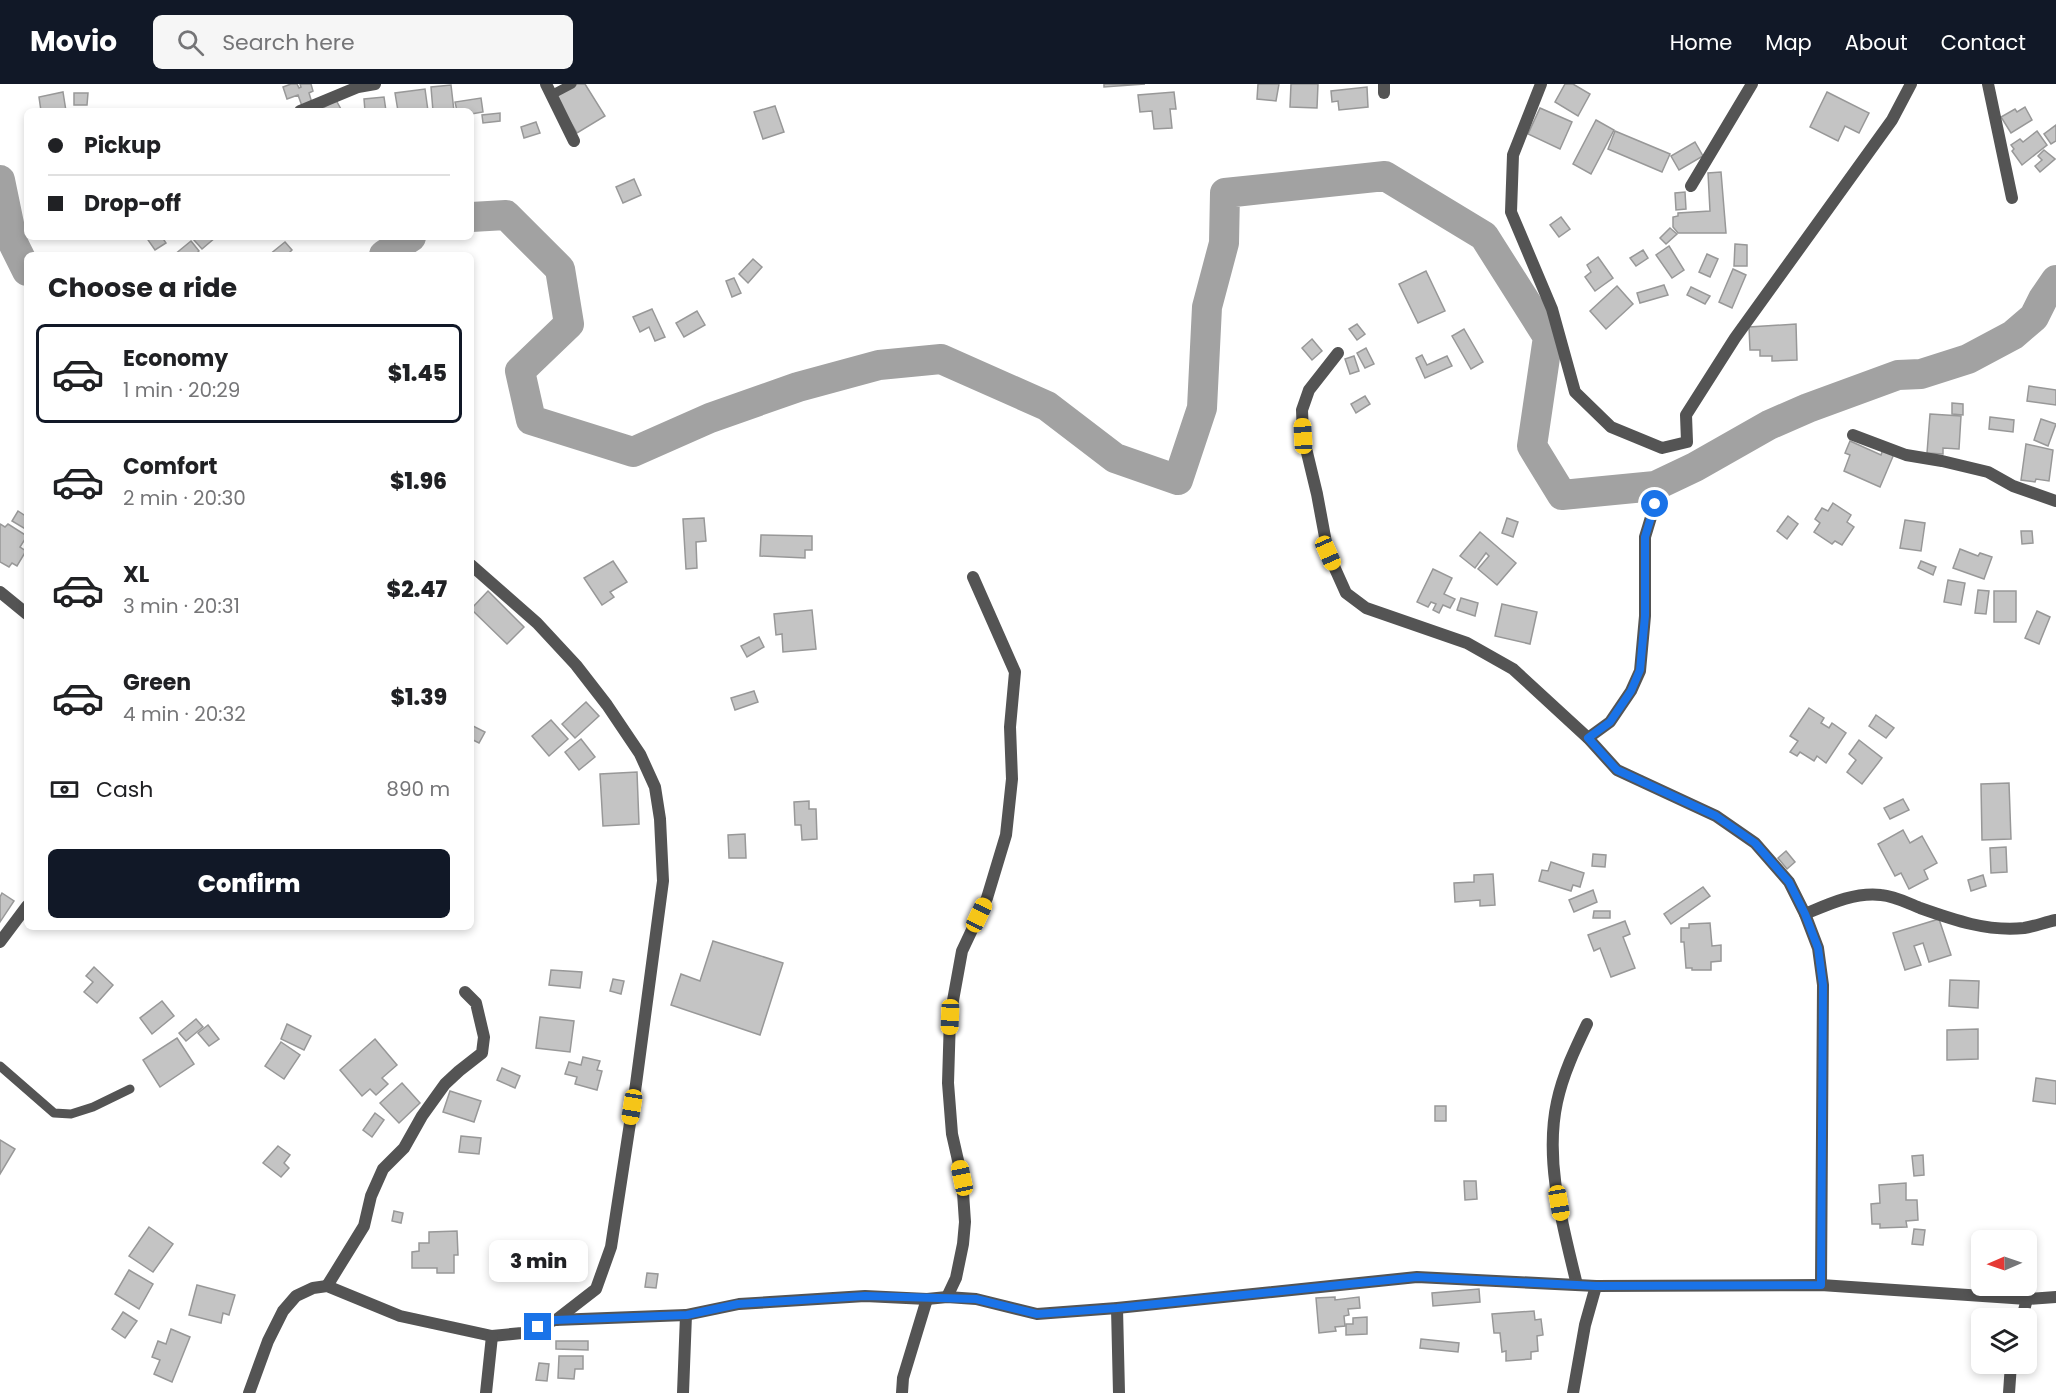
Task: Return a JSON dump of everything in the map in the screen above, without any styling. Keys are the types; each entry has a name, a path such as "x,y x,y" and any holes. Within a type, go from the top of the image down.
{"street":[{"path":"307,108 358,87 375,84"},
{"path":"1541,84 1513,155 1511,212 1552,309 1575,392 1611,427 1662,448 1687,442 1686,415 1735,338 1892,120 1911,84"},
{"path":"1690,186 1752,84"},
{"path":"1988,84 2012,198"},
{"path":"548,89 574,141"},
{"path":"1338,353 1309,390 1302,410 1303,436 1328,553 1346,593 1366,608 1467,643 1513,669 1588,738 1617,770 1716,816 1755,843 1789,882 1818,948 1823,985 1821,1285"},
{"path":"1853,435 1906,455 1988,472 2013,486 2056,501"},
{"path":"1588,738 1610,722 1631,691 1640,670 1645,616 1645,537 1655,504"},
{"path":"249,1393 268,1341 283,1311 296,1296 313,1288 327,1286 400,1317 492,1336 522,1333 555,1320 596,1289 611,1247 663,881 660,819 655,787 640,753 576,665 537,623 474,569"},
{"path":"947,1297 956,1278 965,1222 962,1178 952,1134 948,1083 950,1017 962,951 987,898 1006,835 1012,779 1010,727 1015,672 973,577"},
{"path":"0,592 24,612"},
{"path":"1805,914 1858,895 1880,895 1896,898 1963,922 1994,929 2026,928 2056,920"},
{"path":"0,942 24,910"},
{"path":"327,1286 364,1226 371,1196 383,1169 404,1148 422,1116 445,1084 482,1053 484,1037 476,1003 465,992"},
{"path":"1577,1285 1562,1224 1555,1183 1554,1138 1557,1103 1568,1065 1587,1024"},
{"path":"555,1320 687,1315 738,1304 865,1296 976,1299 1037,1314 1417,1277 1596,1286 1821,1285 2027,1299 2056,1297"},
{"path":"1573,1393 1585,1325 1596,1286"},
{"path":"902,1393 903,1378 927,1299"},
{"path":"2025,1308 2027,1299"},
{"path":"1117,1308 1119,1393"},
{"path":"683,1393 687,1315"},
{"path":"486,1393 492,1336"},
{"path":"2009,1393 2011,1374"}],"lane":[{"path":"548,89 572,84"},
{"path":"0,1066 54,1113 71,1114 93,1107 130,1089"}],"building":[{"path":"297,84 299,88 300,84 311,84 313,91 309,93 312,103 302,106 298,95 287,99 283,87"},
{"path":"577,84 585,84 605,116 577,133 555,97"},
{"path":"1104,84 1145,84 1104,87"},
{"path":"1258,84 1279,84 1276,101 1257,99"},
{"path":"1291,84 1318,84 1317,108 1290,107"},
{"path":"1565,84 1573,84 1590,94 1578,116 1555,102"},
{"path":"451,85 454,108 433,108 431,87"},
{"path":"1367,87 1368,107 1339,110 1338,101 1332,102 1331,91"},
{"path":"425,89 428,108 398,108 395,93"},
{"path":"63,92 66,108 41,108 39,97"},
{"path":"1174,92 1176,109 1170,109 1172,128 1154,129 1152,111 1140,112 1138,95"},
{"path":"1827,92 1869,113 1859,133 1845,126 1838,141 1810,127"},
{"path":"74,93 88,93 87,105 74,105"},
{"path":"384,97 386,108 365,108 364,99"},
{"path":"481,98 483,112 474,114 474,108 456,108 455,102"},
{"path":"336,100 340,108 323,108"},
{"path":"775,106 784,132 763,139 754,112"},
{"path":"2025,107 2032,120 2011,133 2001,117 2015,109 2017,112"},
{"path":"1540,108 1572,122 1560,149 1528,134"},
{"path":"500,113 500,121 483,123 482,115"},
{"path":"1596,120 1614,130 1591,174 1573,164"},
{"path":"536,122 540,133 524,138 521,127"},
{"path":"2056,125 2056,141 2051,144 2044,134"},
{"path":"1615,131 1670,154 1662,172 1608,149"},
{"path":"2037,131 2047,145 2022,165 2012,151 2014,149 2011,145 2020,139 2023,142"},
{"path":"1695,142 1703,156 1679,170 1671,156"},
{"path":"2044,150 2055,159 2040,172 2035,166 2042,160 2038,156"},
{"path":"1721,172 1726,233 1678,233 1673,227 1673,217 1678,216 1678,213 1710,211 1708,173"},
{"path":"634,179 641,195 623,203 616,187"},
{"path":"1685,192 1686,209 1676,210 1675,193"},
{"path":"1561,217 1570,229 1559,237 1550,225"},
{"path":"1670,228 1677,234 1666,244 1660,238"},
{"path":"148,240 164,240 166,243 155,250"},
{"path":"194,240 212,240 202,249"},
{"path":"191,241 199,251 198,252 178,252"},
{"path":"285,242 292,250 290,252 273,252"},
{"path":"1735,244 1747,245 1747,266 1734,266"},
{"path":"1669,246 1684,270 1672,278 1656,255"},
{"path":"1643,250 1648,258 1636,266 1630,258"},
{"path":"1707,254 1718,259 1710,277 1699,272"},
{"path":"1598,257 1613,278 1595,291 1585,277 1591,272 1587,265"},
{"path":"753,259 762,267 748,283 739,274"},
{"path":"1733,269 1746,275 1732,308 1719,302"},
{"path":"1426,271 1445,311 1418,323 1399,284"},
{"path":"734,278 741,293 732,297 726,281"},
{"path":"1664,285 1668,295 1640,303 1637,293"},
{"path":"1617,286 1633,304 1606,329 1590,311"},
{"path":"1691,287 1710,296 1705,304 1687,295"},
{"path":"652,309 665,337 655,341 649,327 640,332 633,317"},
{"path":"697,311 705,325 684,337 676,323"},
{"path":"1357,324 1365,334 1357,340 1349,329"},
{"path":"1796,324 1797,360 1772,361 1772,356 1760,356 1760,350 1750,350 1749,327"},
{"path":"1464,329 1483,362 1471,369 1452,336"},
{"path":"1312,339 1322,351 1312,360 1302,348"},
{"path":"1366,348 1374,364 1365,368 1357,353"},
{"path":"1422,355 1427,365 1447,356 1452,366 1425,378 1416,358"},
{"path":"1354,356 1359,371 1350,374 1345,359"},
{"path":"2029,386 2056,390 2056,405 2027,401"},
{"path":"1365,396 1370,404 1356,413 1351,404"},
{"path":"1952,403 1963,404 1963,415 1952,414"},
{"path":"1930,414 1961,416 1959,449 1943,448 1943,454 1927,453"},
{"path":"1990,417 2014,420 2013,432 1989,429"},
{"path":"2041,419 2056,424 2048,446 2034,440"},
{"path":"1850,441 1881,455 1883,449 1894,454 1880,487 1844,471 1850,455 1845,453"},
{"path":"2026,444 2053,450 2049,481 2021,480"},
{"path":"1833,503 1851,515 1847,522 1854,527 1842,545 1835,541 1832,544 1814,532 1820,523 1815,519 1822,508 1828,511"},
{"path":"18,511 24,515 24,528 12,521"},
{"path":"1788,516 1798,524 1787,539 1777,531"},
{"path":"704,518 706,541 696,542 697,568 686,569 683,519"},
{"path":"1507,518 1518,522 1513,537 1502,533"},
{"path":"1905,520 1925,523 1921,551 1900,548"},
{"path":"0,524 5,527 8,524 24,534 24,541 20,547 24,550 24,554 17,566 12,563 9,567 0,562"},
{"path":"2021,531 2032,531 2033,543 2022,544"},
{"path":"1480,532 1516,563 1497,585 1478,569 1489,556 1486,553 1475,568 1460,556"},
{"path":"761,535 812,536 812,550 805,550 805,558 760,556"},
{"path":"1960,549 1978,556 1980,553 1992,557 1984,579 1953,568"},
{"path":"613,561 627,582 610,592 614,597 602,605 584,578"},
{"path":"1921,561 1936,567 1933,575 1918,568"},
{"path":"1433,569 1452,578 1444,594 1455,599 1450,608 1443,605 1439,613 1433,610 1436,604 1431,602 1428,607 1417,602"},
{"path":"1948,580 1965,583 1961,605 1944,602"},
{"path":"1978,590 1989,591 1986,614 1975,613"},
{"path":"488,591 524,627 507,644 474,612 474,606"},
{"path":"1994,591 2016,591 2016,622 1994,622"},
{"path":"1461,598 1478,603 1475,616 1457,610"},
{"path":"1502,604 1537,612 1530,644 1495,636"},
{"path":"812,610 816,649 783,652 782,634 776,635 774,614"},
{"path":"2037,611 2050,617 2039,644 2025,638"},
{"path":"759,637 764,647 747,657 741,646"},
{"path":"754,691 758,702 735,710 731,698"},
{"path":"586,702 599,716 575,738 562,724"},
{"path":"1809,708 1824,718 1821,723 1829,728 1832,723 1846,733 1826,763 1817,756 1814,761 1800,752 1797,756 1790,752 1798,741 1790,736"},
{"path":"1876,715 1894,728 1886,738 1869,726"},
{"path":"551,720 568,739 549,756 532,736"},
{"path":"474,726 485,732 479,743 474,740"},
{"path":"581,739 595,757 579,770 565,752"},
{"path":"1859,740 1882,758 1862,784 1847,772 1856,760 1849,754"},
{"path":"637,772 639,824 603,826 600,774"},
{"path":"2009,783 2011,839 1982,840 1981,784"},
{"path":"1903,799 1909,810 1890,819 1884,808"},
{"path":"809,801 809,809 816,809 817,839 802,840 801,825 795,825 794,802"},
{"path":"1903,830 1910,843 1922,836 1937,863 1924,870 1928,879 1909,889 1901,873 1895,876 1878,844"},
{"path":"745,834 746,858 729,858 728,835"},
{"path":"2006,847 2007,872 1991,873 1990,848"},
{"path":"1786,851 1795,862 1787,869 1778,858"},
{"path":"1593,854 1606,855 1605,867 1592,866"},
{"path":"1551,862 1584,873 1580,887 1573,885 1571,891 1539,881 1542,870 1548,871"},
{"path":"1493,874 1495,905 1480,906 1480,900 1455,902 1454,883 1474,882 1474,875"},
{"path":"1983,875 1986,886 1971,891 1968,880"},
{"path":"1703,887 1710,896 1671,924 1664,914"},
{"path":"1593,890 1597,902 1574,912 1569,900"},
{"path":"2,893 14,901 0,922 0,897"},
{"path":"1594,911 1610,911 1610,918 1593,918"},
{"path":"1939,919 1951,955 1929,962 1923,943 1914,946 1921,965 1905,970 1893,933"},
{"path":"1625,921 1630,934 1623,937 1635,968 1611,977 1600,948 1594,951 1588,935"},
{"path":"1710,923 1712,946 1721,945 1721,961 1711,962 1711,970 1686,968 1681,928 1689,928 1689,924"},
{"path":"713,941 783,963 760,1035 671,1005 681,974 700,981"},
{"path":"94,967 113,985 97,1003 84,992 93,982 86,976"},
{"path":"551,970 582,972 580,988 549,985"},
{"path":"613,979 624,981 621,994 610,991"},
{"path":"1950,980 1979,981 1978,1008 1949,1006"},
{"path":"162,1001 174,1016 152,1034 140,1018"},
{"path":"540,1017 574,1021 570,1052 536,1048"},
{"path":"196,1019 203,1027 186,1041 179,1033"},
{"path":"287,1024 311,1036 304,1050 281,1039"},
{"path":"208,1025 219,1039 209,1046 198,1033"},
{"path":"1978,1029 1978,1059 1947,1060 1947,1030"},
{"path":"177,1038 194,1064 160,1087 143,1060"},
{"path":"375,1039 397,1065 382,1078 388,1084 376,1095 370,1089 362,1096 340,1070"},
{"path":"281,1042 300,1055 284,1079 265,1066"},
{"path":"583,1057 600,1061 597,1070 602,1071 597,1090 575,1084 577,1077 565,1074 569,1062 581,1065"},
{"path":"502,1068 520,1076 515,1088 497,1080"},
{"path":"2036,1078 2056,1081 2056,1104 2033,1101"},
{"path":"402,1083 420,1103 399,1123 380,1103"},
{"path":"450,1091 481,1101 474,1122 443,1112"},
{"path":"1435,1106 1446,1106 1446,1121 1435,1121"},
{"path":"375,1113 384,1120 372,1137 363,1130"},
{"path":"461,1136 481,1138 479,1154 459,1152"},
{"path":"0,1140 15,1149 0,1174"},
{"path":"278,1146 290,1155 284,1163 289,1168 281,1177 263,1163"},
{"path":"1923,1155 1924,1175 1914,1176 1912,1156"},
{"path":"1464,1181 1476,1181 1477,1199 1465,1200"},
{"path":"1906,1183 1906,1200 1917,1200 1918,1220 1906,1221 1907,1227 1880,1228 1880,1224 1872,1224 1871,1204 1880,1203 1879,1185"},
{"path":"394,1211 403,1213 401,1223 392,1221"},
{"path":"149,1227 173,1244 153,1272 129,1256"},
{"path":"1914,1229 1925,1230 1923,1245 1912,1244"},
{"path":"457,1231 458,1255 454,1255 454,1273 437,1273 437,1268 412,1268 412,1252 419,1251 419,1243 429,1243 429,1232"},
{"path":"578,1256 579,1277 566,1278 565,1257"},
{"path":"129,1270 153,1284 139,1309 115,1294"},
{"path":"647,1273 658,1274 656,1288 645,1287"},
{"path":"197,1285 235,1295 229,1315 223,1313 221,1323 189,1315"},
{"path":"1479,1289 1480,1302 1433,1306 1432,1293"},
{"path":"1335,1297 1335,1300 1359,1297 1360,1308 1348,1309 1349,1315 1344,1316 1345,1326 1335,1327 1336,1331 1319,1333 1316,1298"},
{"path":"1534,1311 1535,1320 1541,1319 1543,1335 1537,1336 1538,1351 1531,1352 1531,1359 1506,1361 1506,1351 1502,1352 1500,1333 1494,1333 1492,1314"},
{"path":"123,1312 137,1321 125,1338 112,1329"},
{"path":"1367,1317 1367,1334 1346,1335 1346,1324 1353,1324 1353,1318"},
{"path":"171,1329 190,1337 172,1382 154,1374 160,1360 152,1357 158,1341 166,1344"},
{"path":"1421,1339 1459,1343 1458,1352 1420,1348"},
{"path":"556,1341 588,1341 588,1350 556,1349"},
{"path":"559,1356 583,1356 583,1369 575,1369 574,1379 558,1378"},
{"path":"539,1363 549,1364 547,1381 536,1380"}],"waterway":[{"path":"474,217 506,215 560,269 569,324 520,371 531,420 633,452 710,418 798,387 879,365 941,359 1047,406 1115,458 1178,480 1202,408 1207,307 1224,243 1225,193 1385,176 1484,236 1548,337 1532,446 1562,495 1655,486 1695,467 1769,425 1808,408 1898,375 1921,374 1968,359 2013,335 2034,317 2056,280"},
{"path":"0,180 13,243 24,265"},
{"path":"388,252 406,240"}],"route":[{"path":"538,1327 555,1320 687,1315 738,1304 865,1296 976,1299 1037,1314 1417,1277 1596,1286 1821,1285 1823,985 1818,948 1805,914 1789,882 1755,843 1716,816 1617,770 1588,738 1610,722 1631,691 1640,670 1644,650 1645,537 1655,504"}]}
